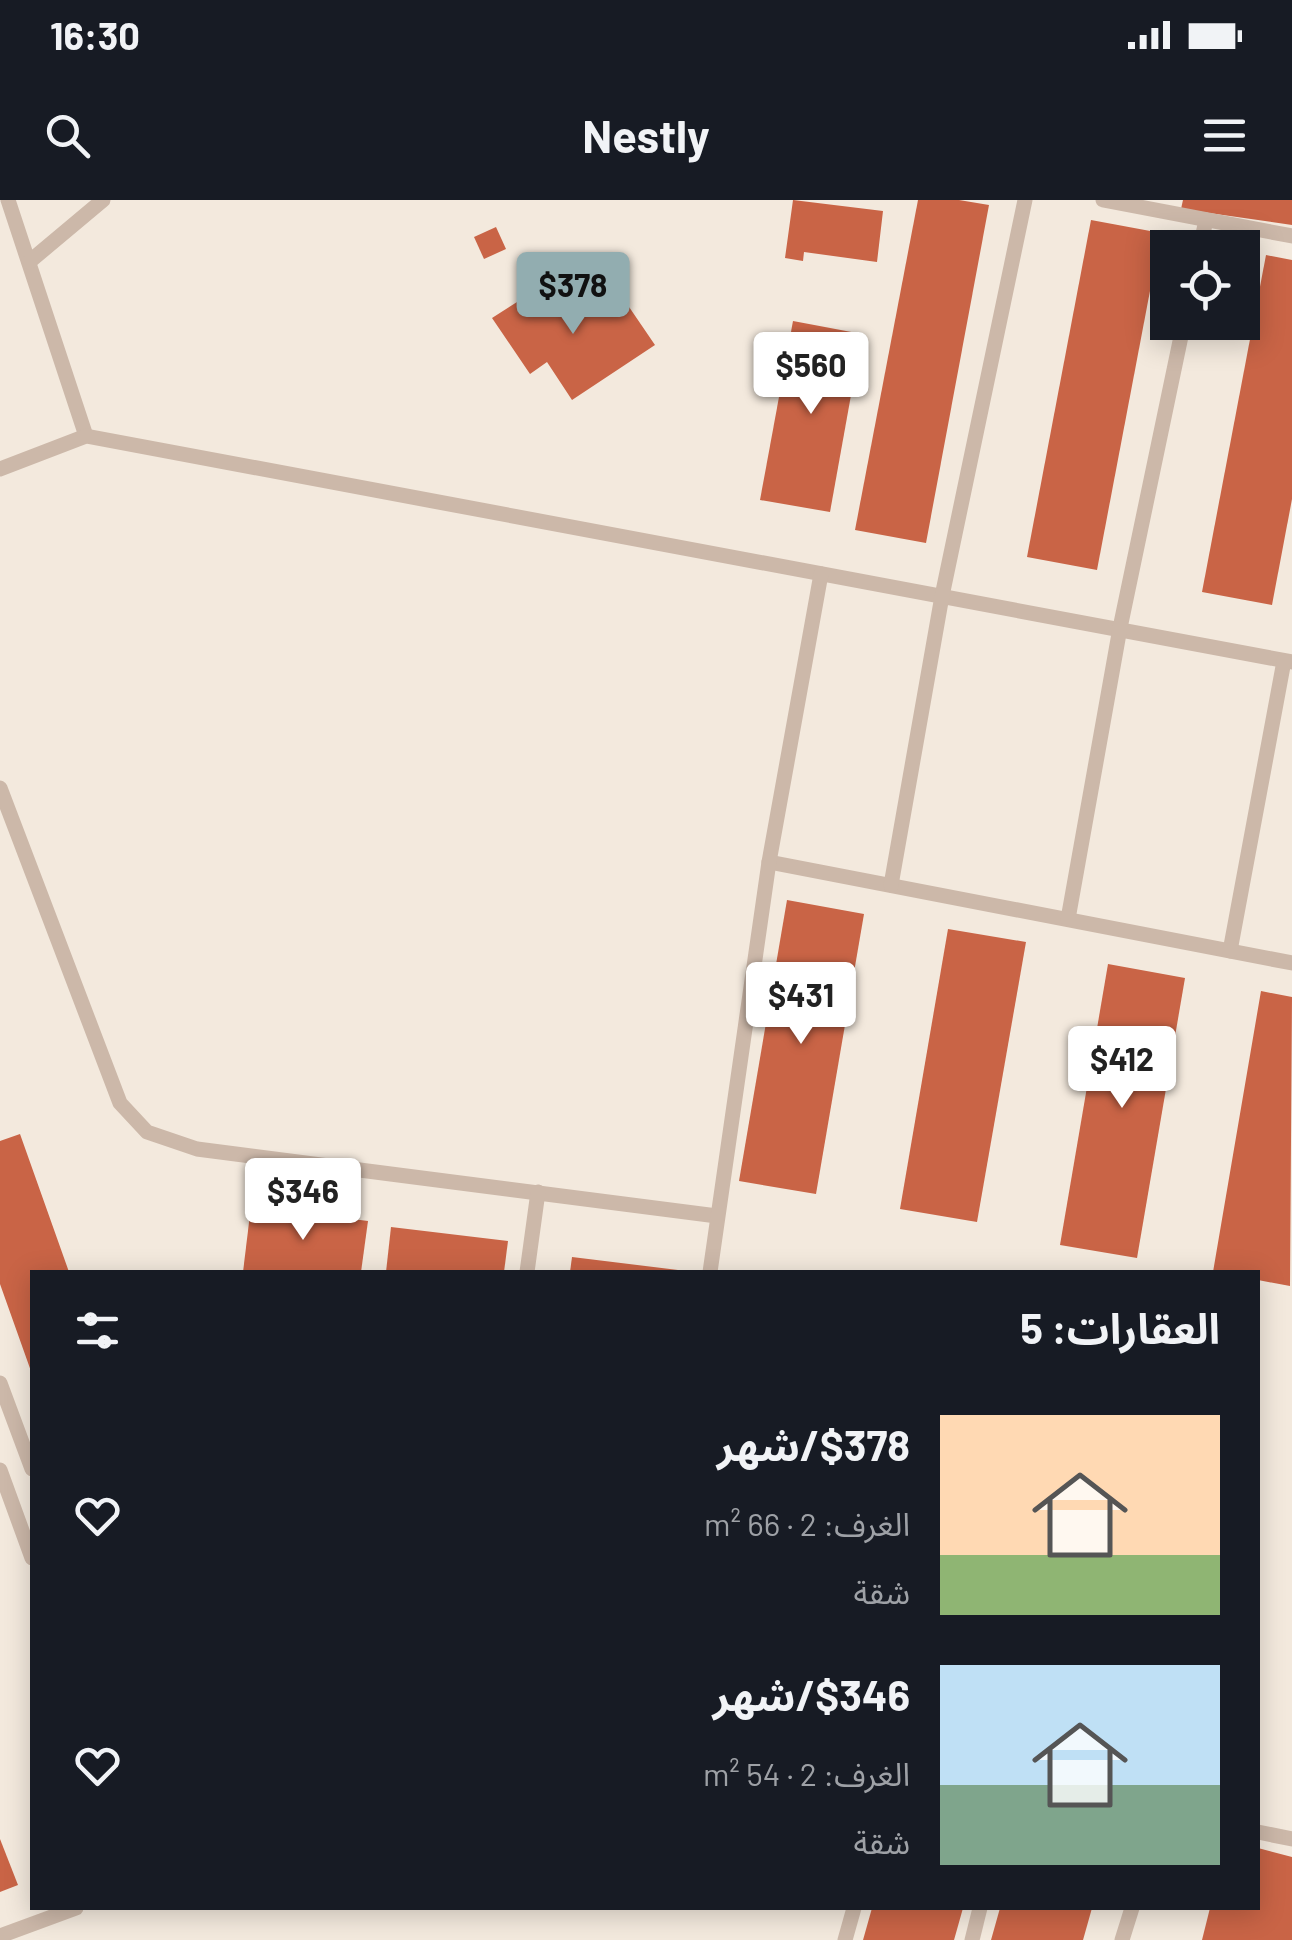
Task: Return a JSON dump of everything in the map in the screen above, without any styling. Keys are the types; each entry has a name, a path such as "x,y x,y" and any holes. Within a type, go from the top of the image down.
{"lane":[{"path":"8,200 86,436"},
{"path":"29,262 103,200"},
{"path":"891,885 942,596 1025,200"},
{"path":"1103,200 1292,236"},
{"path":"1204,230 1206,220"},
{"path":"1068,919 1120,628 1180,340"},
{"path":"0,470 86,436 1288,661 1230,951"},
{"path":"710,1270 768,862 821,574"},
{"path":"0,788 120,1103 147,1132 197,1149 718,1216"},
{"path":"768,862 1292,962"},
{"path":"527,1270 538,1192"},
{"path":"0,1384 30,1464"},
{"path":"0,1470 30,1552"},
{"path":"1260,1832 1292,1839"},
{"path":"0,1936 71,1910"},
{"path":"846,1940 854,1910"},
{"path":"972,1940 980,1910"},
{"path":"1122,1940 1131,1910"}],"building":[{"path":"793,200 883,211 877,262 804,252 803,261 785,258"},
{"path":"918,200 989,205 926,543 855,530"},
{"path":"1183,200 1292,200 1292,225 1181,209"},
{"path":"1091,220 1150,231 1150,291 1097,570 1027,557"},
{"path":"496,227 506,249 484,259 474,237"},
{"path":"1266,255 1292,260 1292,499 1272,605 1202,592 1250,340 1260,340 1260,287"},
{"path":"587,283 607,313 625,301 655,345 572,400 547,362 530,374 492,318 539,288 551,306"},
{"path":"793,321 862,334 830,512 760,500"},
{"path":"787,900 864,914 816,1194 739,1181"},
{"path":"948,929 1026,942 977,1222 900,1209"},
{"path":"1108,964 1185,978 1137,1258 1060,1245"},
{"path":"1261,991 1292,997 1290,1286 1260,1280 1260,1270 1213,1270"},
{"path":"20,1134 68,1270 30,1270 30,1368 0,1284 0,1141"},
{"path":"251,1206 368,1221 361,1270 243,1270"},
{"path":"391,1227 508,1241 504,1270 386,1270"},
{"path":"572,1257 678,1270 570,1270"},
{"path":"0,1839 18,1885 0,1892"},
{"path":"1260,1849 1292,1857 1292,1940 1202,1940 1210,1910 1260,1910"},
{"path":"871,1910 962,1910 954,1940 863,1940"},
{"path":"999,1910 1091,1910 1083,1940 991,1940"}]}
